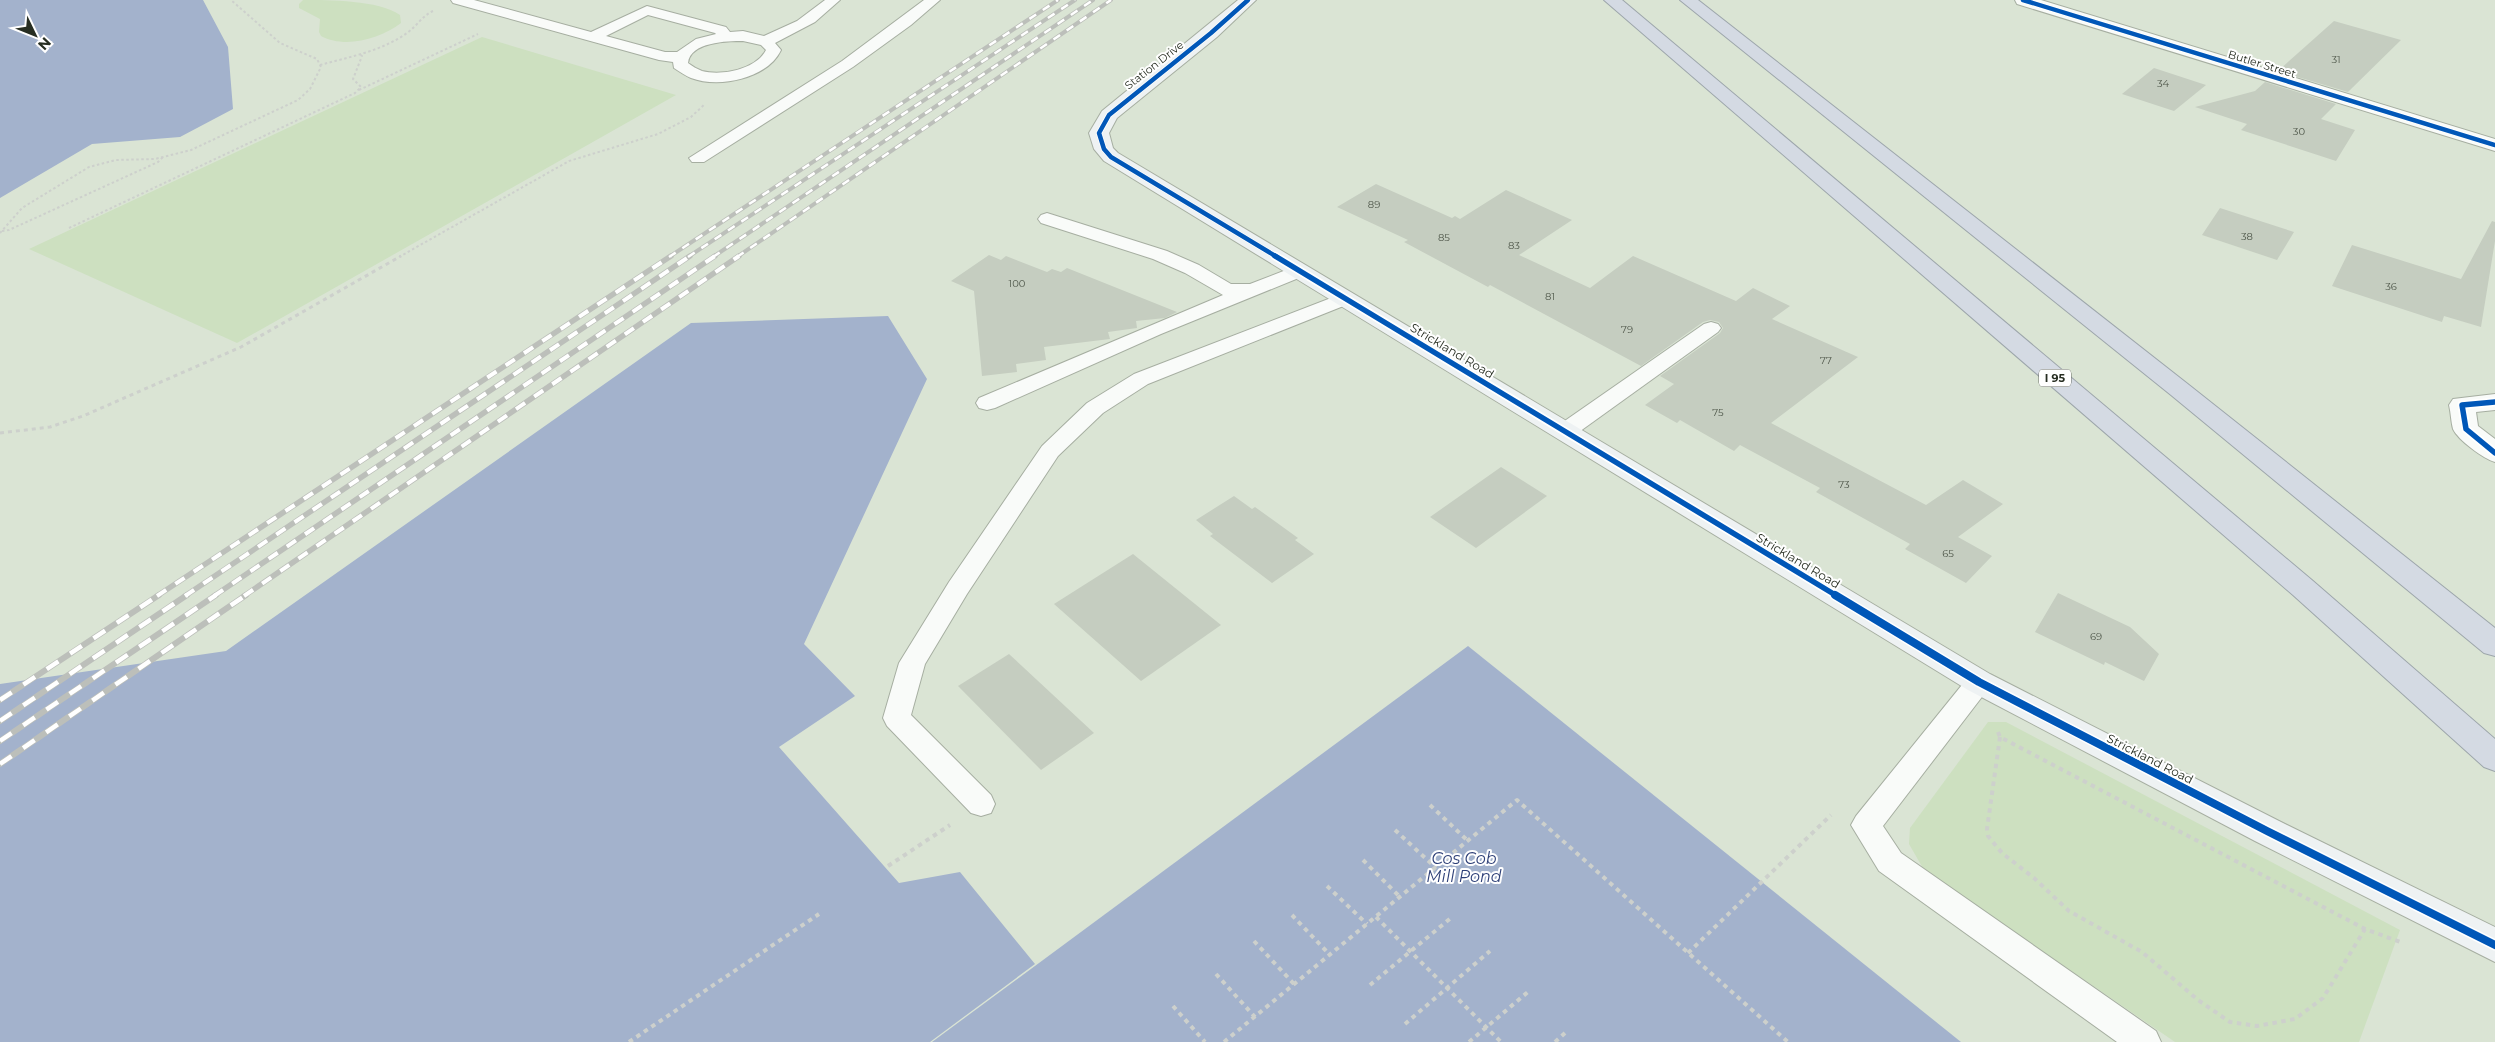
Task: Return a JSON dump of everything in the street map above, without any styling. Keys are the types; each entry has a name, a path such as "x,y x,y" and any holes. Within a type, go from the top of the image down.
{"highway":[{"name":"I 95","path":"1612,0 2303,588 2495,758"},
{"path":"1688,0 2165,378 2495,644"}],"main road":[{"name":"Station Drive","path":"1111,157 1104,149 1099,134 1109,115 1211,34 1248,0"},
{"name":"Strickland Road","path":"1111,157 1979,682 2249,822 2495,945"}],"street":[{"name":"Butler Street","path":"2023,0 2495,145"},
{"path":"2495,402 2462,405 2466,429 2495,453"}],"lane":[{"path":"458,0 664,57 681,57 693,47 725,37 743,36 766,41 772,45 774,51 766,63 744,73 716,77 699,76 686,71 680,65 681,57"},
{"path":"766,41 792,31 812,19 833,0"},
{"path":"698,158 837,71 892,34 933,0"},
{"path":"592,37 647,10 721,30 725,37"},
{"path":"1047,219 1160,255 1192,270 1227,290 1253,290"},
{"path":"987,403 1154,330 1299,271"},
{"path":"981,804 897,718 912,663 958,588 1050,450 1095,408 1141,379 1344,299"},
{"path":"1564,432 1711,328"},
{"path":"1979,682 1866,825 1890,862 2144,1042"}],"path":[{"path":"1,232 22,208 89,167 116,160 163,157 203,146 298,100 310,89 320,65 317,59 280,43 231,0"},
{"path":"320,65 359,54 406,34 422,21 424,15 440,8"},
{"path":"69,228 514,17"},
{"path":"359,54 362,56 353,79 361,87 359,90"},
{"path":"0,433 50,427 83,416 241,347 568,161 636,142 658,134 688,118 706,102 716,77"},
{"path":"1,232 158,162 163,157"},
{"path":"2000,737 1987,829 1993,842 2002,853 2069,911 2142,952 2198,1000 2230,1022 2258,1026 2296,1019 2323,998 2365,929"},
{"path":"1224,1042 1517,800 1788,1042"},
{"path":"888,866 981,804"},
{"path":"1430,805 1468,841"},
{"path":"1688,953 1834,812"},
{"path":"1395,830 1436,868"},
{"path":"1363,860 1400,897"},
{"path":"1327,886 1367,924"},
{"path":"629,1042 819,914"},
{"path":"1292,914 1330,955"},
{"path":"1376,917 1500,1042"},
{"path":"1370,985 1452,918"},
{"path":"1254,941 1294,984"},
{"path":"1405,1024 1490,951"},
{"path":"1216,974 1255,1017"},
{"path":"1469,1042 1529,991"},
{"path":"1173,1006 1205,1042"},
{"path":"1555,1042 1566,1032"}],"green space":[{"path":"303,0 353,2 379,6 400,15 401,23 393,29 373,38 351,42 330,40 321,36 319,32 320,19 299,8 299,4"},
{"path":"482,37 676,95 237,343 29,249"},
{"path":"1988,722 2006,722 2400,930 2359,1042 2175,1042 1924,870 1909,844 1910,828"}],"water":[{"path":"0,0 203,0 228,47 233,109 180,137 92,144 0,198"},
{"path":"888,316 927,379 804,644 855,696 779,747 899,883 960,872 1035,964 930,1042 0,1042 0,684 226,651 691,323"},
{"name":"Cos Cob Mill Pond","path":"1468,646 1961,1042 932,1042"}],"building":[{"path":"2334,21 2401,40 2348,92 2278,71"},
{"path":"2154,68 2206,85 2174,111 2122,94"},
{"path":"2265,82 2336,104 2321,119 2355,130 2336,161 2241,130 2247,124 2195,107 2255,91"},
{"path":"1376,184 1452,218 1455,216 1460,219 1506,190 1572,220 1519,255 1590,288 1633,256 1736,301 1753,288 1790,306 1772,319 1858,357 1771,423 1926,505 1963,480 2003,504 1958,537 1992,556 1966,583 1905,549 1910,544 1816,492 1820,488 1740,445 1734,451 1680,420 1677,423 1645,405 1674,384 1660,376 1720,333 1723,328 1719,322 1710,320 1703,322 1641,366 1490,285 1488,287 1404,242 1408,240 1337,207"},
{"path":"2220,208 2294,232 2277,260 2202,235"},
{"path":"2492,221 2495,222 2495,241 2481,327 2444,316 2442,322 2332,286 2352,245 2461,279"},
{"path":"989,255 1001,260 1006,256 1047,272 1052,269 1061,272 1067,268 1177,312 1165,318 1136,321 1137,328 1108,332 1110,339 1044,347 1046,360 1016,364 1017,372 982,376 974,291 951,281"},
{"path":"1501,467 1547,496 1476,548 1430,517"},
{"path":"1234,496 1252,509 1255,507 1298,538 1295,540 1314,554 1272,583 1210,536 1213,534 1196,520"},
{"path":"1133,554 1221,625 1141,681 1054,604"},
{"path":"2058,593 2130,627 2159,654 2144,681 2105,662 2104,665 2035,632"},
{"path":"1009,654 1094,733 1041,770 958,686"}],"railway":[{"path":"669,257 1058,0"},
{"path":"688,257 1075,0"},
{"path":"713,257 1093,0"},
{"path":"737,257 1111,0"},
{"path":"157,596 671,256"},
{"path":"185,596 690,256"},
{"path":"214,596 715,256"},
{"path":"244,596 739,256"},
{"path":"0,700 159,595"},
{"path":"0,721 187,595"},
{"path":"0,741 216,595"},
{"path":"0,764 246,595"}],"cycle path":[{"path":"1248,0 1211,33 1109,115 1099,133 1104,149 1111,157 1979,682 2267,831 2495,945"},
{"path":"2023,0 2495,145"},
{"path":"2495,402 2462,405 2466,429 2495,453"}]}
